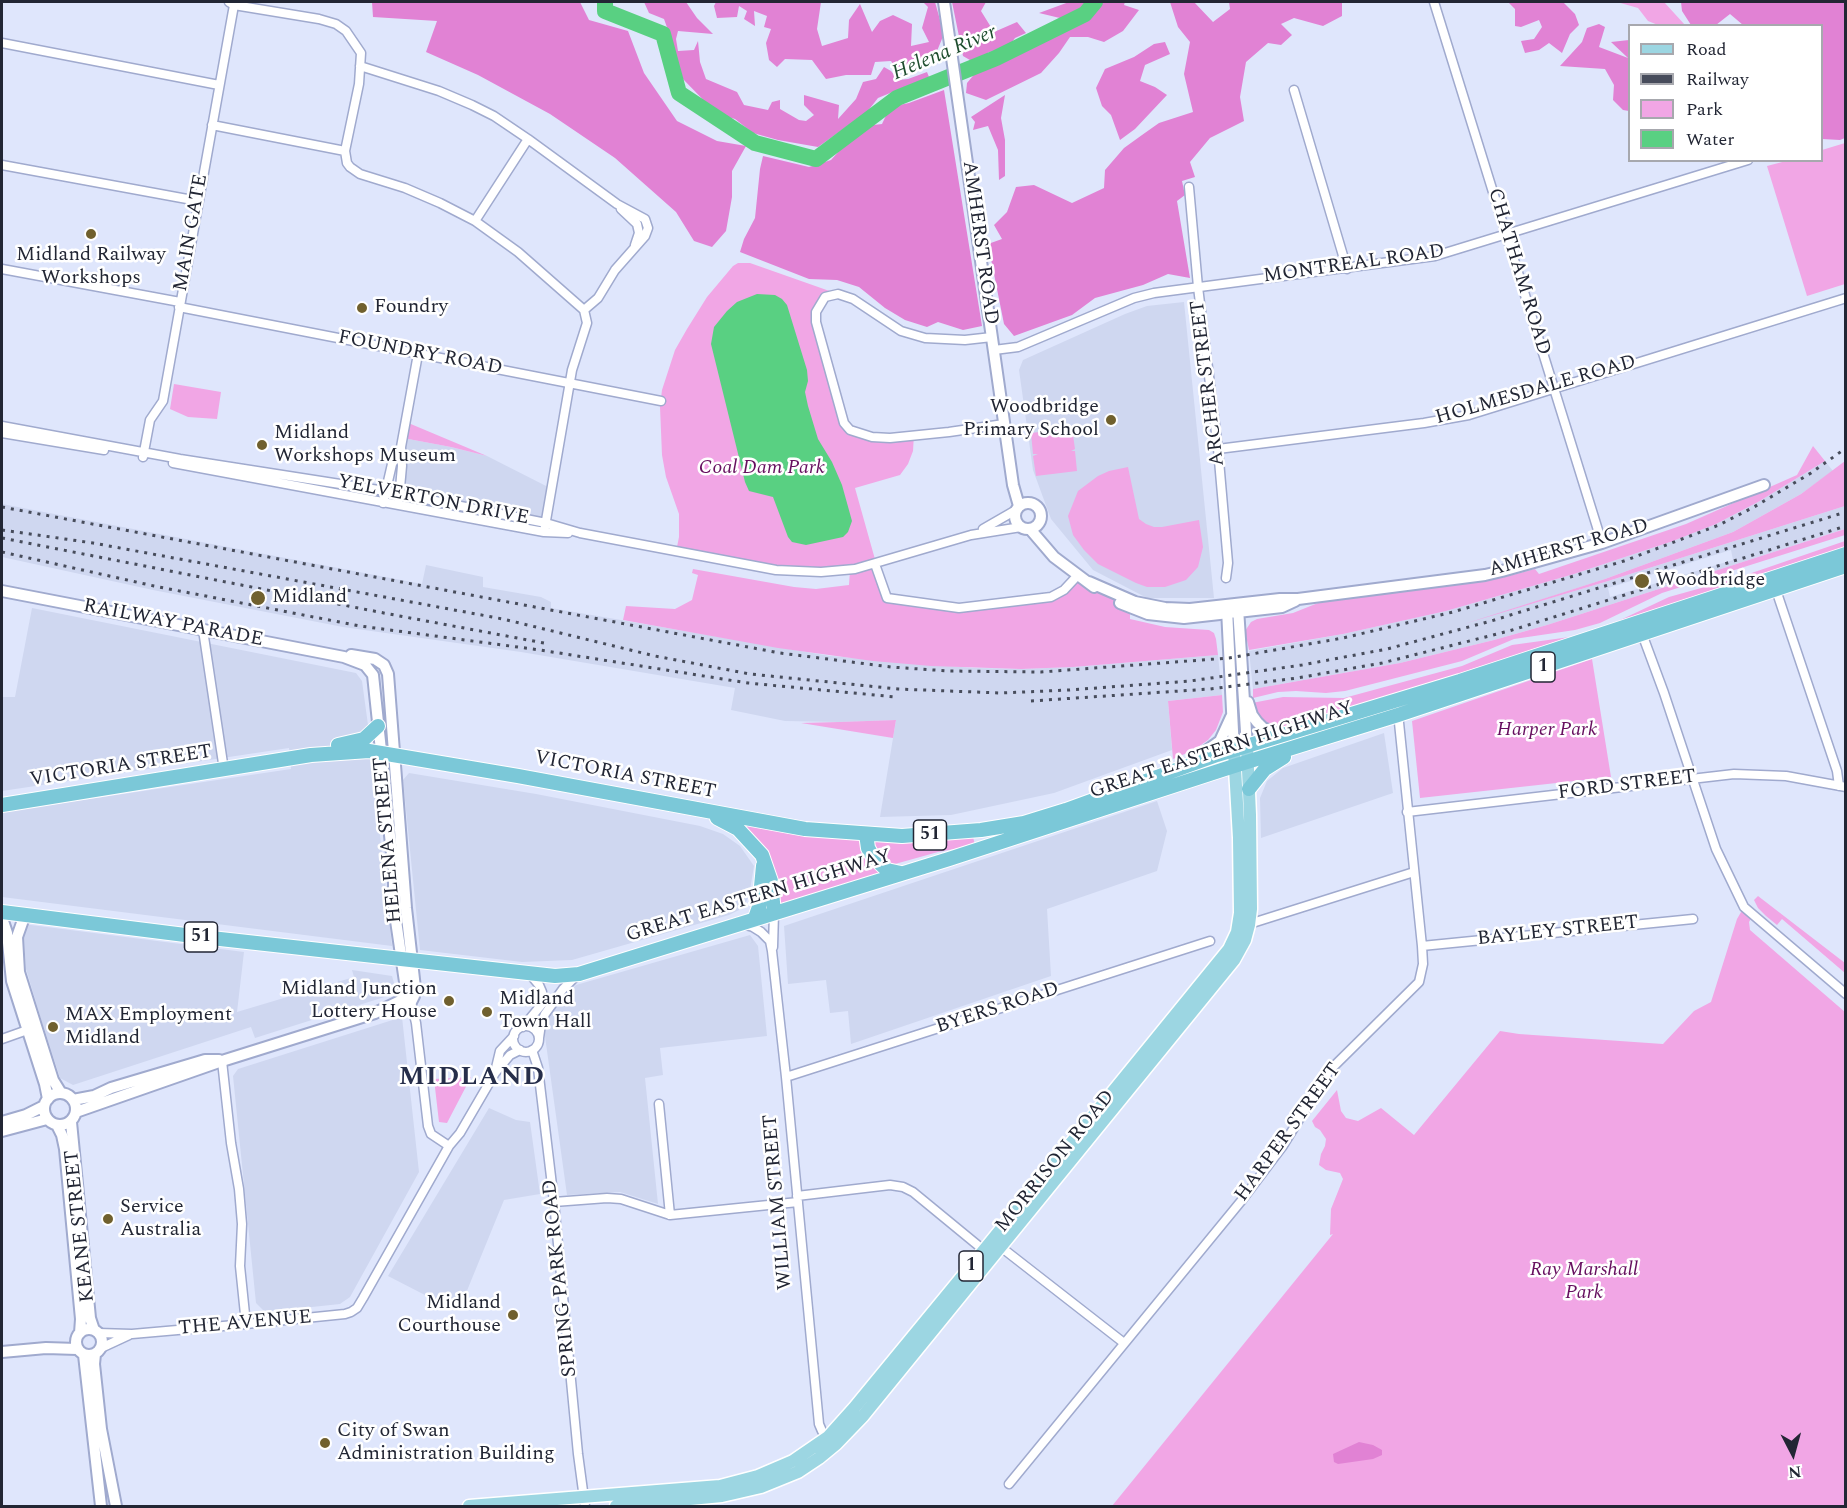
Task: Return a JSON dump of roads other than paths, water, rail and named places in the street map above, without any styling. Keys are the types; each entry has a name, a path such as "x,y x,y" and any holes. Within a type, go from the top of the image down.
{"highway":[{"name":"GREAT EASTERN HIGHWAY","path":"1774,584 1845,554"},
{"name":"GREAT EASTERN HIGHWAY","path":"2,912 406,960 555,976 579,974 1398,715 1640,628 1774,584 1845,566"},
{"name":"GREAT EASTERN HIGHWAY","path":"1240,749 1640,628"},
{"path":"311,755 324,748 364,739 378,726"},
{"path":"1249,789 1265,769 1291,754 1297,746"},
{"name":"VICTORIA STREET","path":"2,806 311,755 387,753 805,829 902,836 1024,823 1240,749"},
{"name":"WILLIAM STREET","path":"681,806 731,825 750,840 762,855 771,880 774,913"},
{"path":"866,834 868,848 873,857 887,870 901,873"},
{"path":"754,918 759,907 761,893 762,855"}],"main road":[{"name":"MORRISON ROAD","path":"1240,749 1239,838 1244,925"},
{"name":"MORRISON ROAD","path":"616,1506 690,1498 720,1486 758,1476 793,1461 832,1440 854,1408 992,1248 1229,949 1244,925 1251,909 1249,789 1241,764"},
{"name":"MORRISON ROAD","path":"469,1506 690,1498"}],"street":[{"name":"AMHERST ROAD","path":"944,2 1013,485 1022,507"},
{"name":"CHATHAM ROAD","path":"1434,2 1602,543"},
{"path":"232,3 319,19 336,24 346,31 356,42 361,53 359,84 345,151 347,163 355,171 405,188 475,221 518,252 584,310 587,323 576,353 545,527"},
{"name":"MAIN GATE","path":"144,455 150,420 163,401 232,3"},
{"path":"2,43 219,85"},
{"path":"360,66 439,91 494,116 617,204 637,224 639,233 635,245 615,270 598,298 584,310"},
{"path":"1294,90 1347,269"},
{"path":"212,125 345,151"},
{"path":"475,221 528,139"},
{"name":"MONTREAL ROAD","path":"994,350 1018,347 1134,298 1198,287 1435,256 1741,162"},
{"path":"2,165 198,201"},
{"name":"ARCHER STREET","path":"1189,187 1198,287 1218,449 1228,563 1226,578"},
{"name":"FOUNDRY ROAD","path":"2,269 418,354 661,400"},
{"path":"992,337 965,340 925,339 901,331 853,299 838,294 825,297 816,312 816,322 844,423 850,430 872,437 890,438 1004,424"},
{"name":"HOLMESDALE ROAD","path":"1218,449 1449,419 1845,298"},
{"path":"399,506 401,447 418,354"},
{"name":"YELVERTON DRIVE","path":"2,426 399,506 545,527 776,570 855,569 971,535 1025,528"},
{"name":"YELVERTON DRIVE","path":"2,433 385,491 545,527"},
{"path":"383,503 392,464 401,447"},
{"name":"AMHERST ROAD","path":"1025,528 1054,557 1112,599 1138,611 1167,617 1192,618 1280,599 1298,599 1493,573 1602,543 1764,485"},
{"path":"1041,520 1037,526 1025,528 1015,518 1022,507 1040,509 1041,520 1054,557"},
{"name":"YELVERTON DRIVE","path":"971,535 1022,507"},
{"path":"875,564 887,598 959,608 1051,597 1064,590 1078,575"},
{"name":"AMHERST ROAD","path":"1089,582 1126,599 1150,606 1190,609 1282,607 1298,599"},
{"path":"1774,584 1842,787"},
{"name":"RAILWAY PARADE","path":"2,591 344,657 365,664 373,675"},
{"path":"1240,645 1248,620 1261,612 1282,607"},
{"name":"MORRISON ROAD","path":"1232,609 1240,645 1243,694 1240,749"},
{"name":"MORRISON ROAD","path":"1232,609 1229,648 1232,714 1240,749"},
{"path":"1192,618 1212,620 1220,624 1224,629 1229,648"},
{"path":"1640,628 1722,864 1744,907 1845,994"},
{"path":"203,630 224,770"},
{"name":"RAILWAY PARADE","path":"344,657 353,655 375,659 384,665 388,674"},
{"name":"HELENA STREET","path":"388,674 387,753 394,908 406,960 405,990 416,1023 428,1126 431,1134 449,1146"},
{"name":"HELENA STREET","path":"373,675 378,726 387,753"},
{"path":"1243,694 1257,722 1263,728 1281,736"},
{"name":"HARPER STREET","path":"1009,1484 1282,1147 1329,1071 1419,982 1423,964 1422,946 1396,700"},
{"path":"1180,768 1220,741 1232,714"},
{"name":"FORD STREET","path":"1407,812 1734,774 1786,776 1842,787"},
{"path":"1244,925 1414,872"},
{"name":"WILLIAM STREET","path":"774,913 772,951 819,1424 832,1440"},
{"path":"27,916 16,937 19,972 52,1122"},
{"path":"2,918 7,933 12,981 53,1080 61,1093 73,1100 94,1096 111,1088 205,1060 222,1061"},
{"name":"BAYLEY STREET","path":"1422,946 1693,919"},
{"path":"736,924 753,927 761,932 770,941 772,951"},
{"name":"BYERS ROAD","path":"786,1077 1210,941"},
{"path":"495,1072 500,1051 542,1004 542,992 529,973"},
{"path":"514,1036 514,1044 520,1050 525,1052 537,1046 545,1014 563,988 579,974"},
{"path":"2,1131 52,1122 62,1126 73,1117 222,1061 375,1013 408,999"},
{"path":"523,1027 533,1029 539,1038"},
{"path":"2,1039 32,1029"},
{"path":"449,1146 460,1133 495,1072 510,1055 520,1050"},
{"name":"SPRING PARK ROAD","path":"532,1050 538,1068 554,1202 578,1454 585,1502"},
{"path":"222,1061 231,1143 239,1189 242,1224 240,1266 246,1324"},
{"path":"2,1122 26,1115 54,1094 61,1093"},
{"path":"73,1100 73,1117"},
{"path":"659,1104 670,1215"},
{"name":"KEANE STREET","path":"73,1117 90,1318 96,1332"},
{"name":"KEANE STREET","path":"52,1122 65,1149 81,1319 79,1334"},
{"name":"THE AVENUE","path":"96,1332 132,1334 246,1324 345,1314 357,1308 449,1146"},
{"path":"554,1202 621,1199 670,1215 890,1185 903,1187 1124,1343"},
{"path":"2,1352 46,1348 90,1351 102,1342 96,1332 87,1329 46,1348"},
{"path":"79,1334 76,1343 90,1351 94,1364 101,1429 117,1506"},
{"name":"THE AVENUE","path":"90,1351 132,1334"},
{"path":"90,1351 101,1506"}],"water":[{"path":"757,294 775,295 787,305 807,370 808,381 805,392 808,406 818,439 842,485 852,521 848,532 843,537 806,545 792,542 773,497 749,491 745,482 711,344 714,327 727,311 737,302"}],"waterway":[{"name":"Helena River","path":"605,2 605,11 663,34 679,93 755,143 816,159 897,98 996,58 1085,14 1095,2"}],"railway":[{"path":"2,507 780,653 891,667 948,671 1041,672 1229,658 1343,638 1453,612 1624,561 1719,525 1811,473 1846,448"},
{"path":"2,530 93,543 503,619 655,656 750,674 898,689 1000,693 1190,681 1302,665 1387,649 1491,621 1846,512"},
{"path":"1031,701 1210,689 1297,678 1382,663 1509,631 1846,526"},
{"path":"2,538 544,643"},
{"path":"2,552 154,586 360,626 540,650 748,683 896,697"}],"place":[{"name":"Midland Railway Workshops","path":"91,234"},
{"name":"Foundry","path":"362,308"},
{"name":"Woodbridge Primary School","path":"1111,420"},
{"name":"Midland Workshops Museum","path":"262,445"},
{"name":"Woodbridge","path":"1642,581"},
{"name":"Midland","path":"258,598"},
{"name":"Midland Junction Lottery House","path":"449,1001"},
{"name":"Midland Town Hall","path":"487,1012"},
{"name":"MAX Employment Midland","path":"53,1027"},
{"name":"Service Australia","path":"108,1219"},
{"name":"Midland Courthouse","path":"513,1315"},
{"name":"City of Swan Administration Building","path":"325,1443"}],"district":[{"name":"MIDLAND","path":"472,1079"}],"park label":[{"name":"Coal Dam Park","path":"762,469"},
{"name":"Harper Park","path":"1547,731"},
{"name":"Ray Marshall Park","path":"1584,1282"}]}
